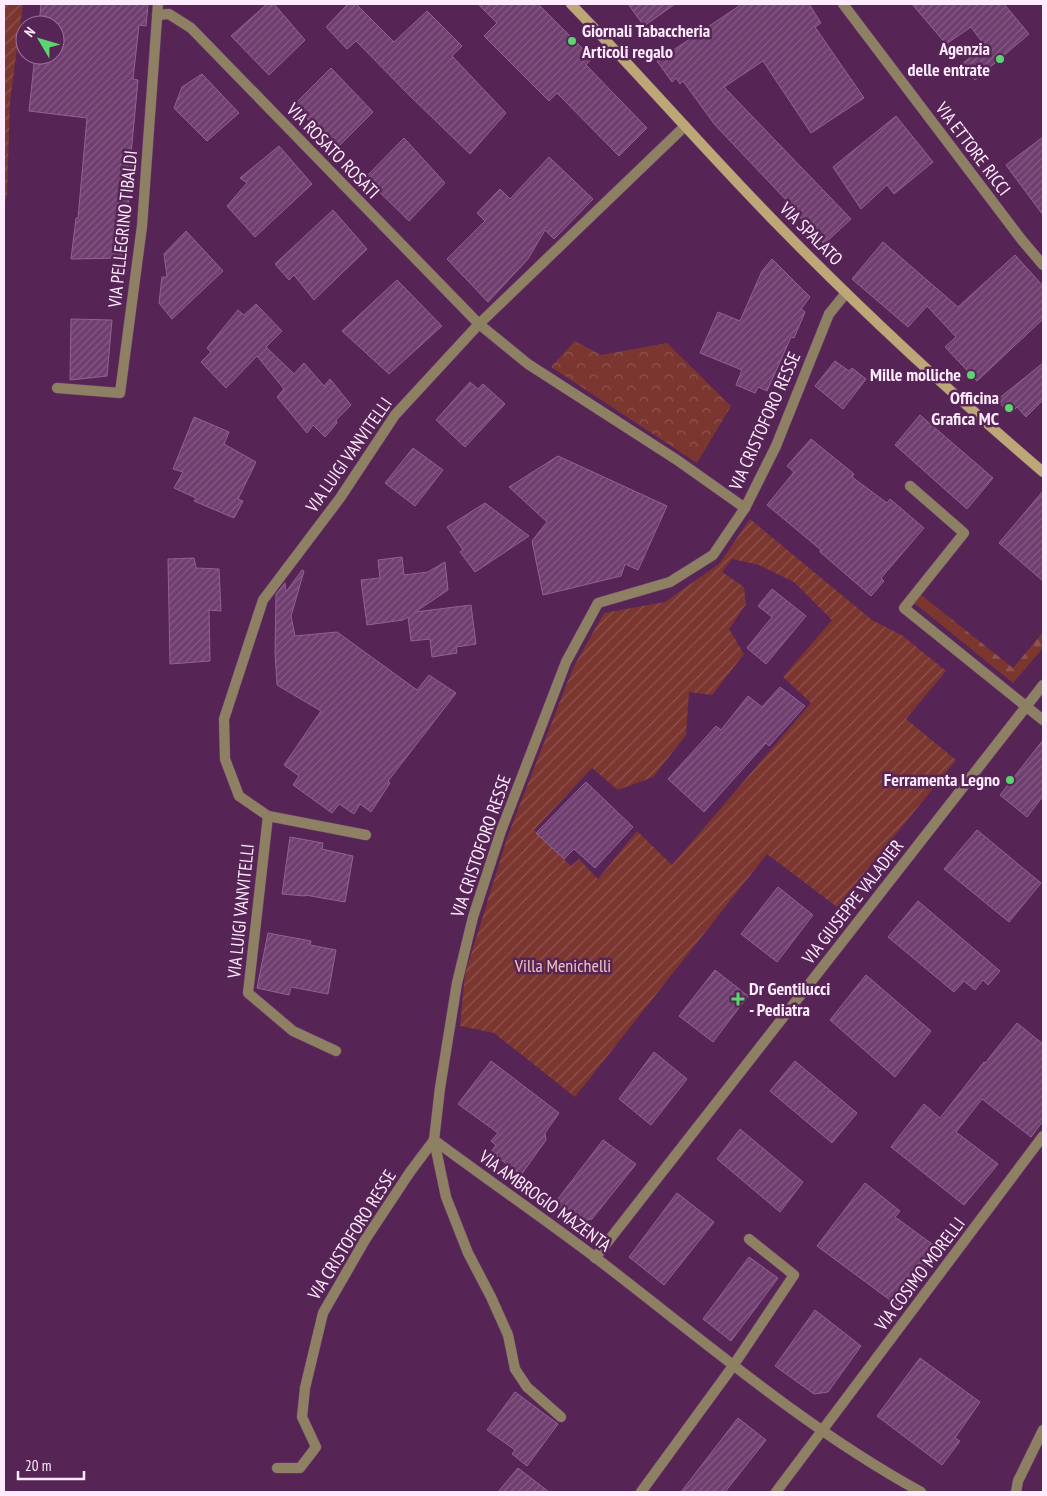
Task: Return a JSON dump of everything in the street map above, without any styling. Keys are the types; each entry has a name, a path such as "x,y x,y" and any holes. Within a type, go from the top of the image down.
{"main road":[{"name":"VIA SPALATO","path":"574,6 779,226 846,293 938,380 1043,472"}],"street":[{"name":"VIA ETTORE RICCI","path":"843,4 1043,265"},
{"name":"VIA ROSATO ROSATI","path":"157,9 190,28 479,324 528,364 677,460 745,508"},
{"name":"VIA PELLEGRINO TIBALDI","path":"57,388 120,393 142,226 157,9"},
{"name":"VIA LUIGI VANVITELLI","path":"366,835 268,816 239,796 225,759 224,719 263,600 340,498 395,415 479,324 685,126"},
{"name":"VIA CRISTOFORO RESSE","path":"277,1468 300,1468 316,1447 302,1417 305,1388 323,1313 370,1232 434,1140 440,1088 457,982 473,917 501,831 566,662 598,603 670,582 714,555 745,508 776,446 829,314 846,293"},
{"path":"910,486 964,532 904,608 1043,720"},
{"name":"VIA GIUSEPPE VALADIER","path":"595,1258 1043,685"},
{"name":"VIA LUIGI VANVITELLI","path":"268,816 248,994 293,1031 336,1051"},
{"name":"VIA COSIMO MORELLI","path":"822,1432 1043,1136"},
{"path":"434,1140 446,1197 468,1253 508,1335 515,1369 527,1387 560,1417"},
{"name":"VIA AMBROGIO MAZENTA","path":"434,1140 595,1258 733,1366 822,1432 921,1492"},
{"path":"641,1492 733,1366 794,1275 749,1239"},
{"path":"1016,1492 1018,1481 1043,1430"},
{"path":"776,1492 822,1432"}],"green space":[{"path":"4,4 23,4 22,15 15,15 15,64 10,101 7,194 4,208"},
{"path":"575,341 601,355 667,343 731,406 697,463 551,367"},
{"name":"Villa Menichelli","path":"750,519 872,620 903,636 946,671 906,719 956,760 837,907 767,854 575,1097 494,1033 460,1026 465,974 508,835 573,668 604,613 665,602 719,564","holes":["732,559 759,565 794,582 832,620 783,677 811,703 672,865 637,831 598,879 579,859 571,866 534,830 592,768 618,790 653,777 686,735 689,692 712,695 744,654 729,629 746,604 744,587 722,572"]},
{"path":"920,594 1013,668 1043,632 1043,648 1013,683 913,602"}],"building":[{"path":"41,4 148,4 146,26 139,25 133,79 138,80 123,258 71,259 76,218 78,218 87,118 29,111 34,65 65,65 65,15 40,15"},
{"path":"267,4 274,4 305,40 269,75 231,36"},
{"path":"348,4 356,4 394,42 427,11 462,46 452,56 506,113 470,154 356,41 347,49 326,27"},
{"path":"478,4 538,4 592,58 586,65 647,128 619,156 557,93 549,101 484,36 497,23"},
{"path":"628,4 675,4 644,26"},
{"path":"742,4 809,4 821,23 815,27 864,98 811,133 763,61 724,87 851,219 824,244 789,203 715,125 683,81 680,84 676,78 672,82 657,61"},
{"path":"912,4 1004,4 1029,34 975,80 962,64 985,46 971,27 946,44"},
{"path":"331,68 373,112 336,149 294,105"},
{"path":"202,74 239,113 207,141 174,108 182,87"},
{"path":"896,116 933,162 894,194 887,185 861,209 833,167"},
{"path":"1043,137 1043,215 1006,165"},
{"path":"404,138 445,183 409,221 365,178"},
{"path":"279,146 312,184 255,237 227,206 247,183 240,178"},
{"path":"549,157 593,199 554,239 545,230 528,259 488,302 447,259 485,221 477,213 500,189 510,199"},
{"path":"333,210 367,249 314,300 294,275 289,280 275,264"},
{"path":"186,231 223,271 172,319 159,303 162,277 167,277 164,254"},
{"path":"883,242 958,307 1015,255 1043,286 1043,319 977,381 945,347 956,337 927,306 908,327 852,279"},
{"path":"772,259 810,297 801,309 805,312 794,338 791,337 767,391 758,387 755,393 736,385 742,370 700,353 718,312 740,321 762,271"},
{"path":"397,280 442,326 389,374 342,331"},
{"path":"256,304 282,331 266,347 294,374 304,363 324,386 330,379 351,405 336,420 337,423 325,437 313,425 307,433 277,397 284,389 257,356 226,388 201,362 211,352 207,348 238,310 244,315"},
{"path":"71,319 112,320 107,376 70,380"},
{"path":"835,361 849,371 852,368 866,379 843,409 815,386"},
{"path":"1043,363 1043,400 1026,417 1017,407 1010,414 997,400"},
{"path":"470,382 478,389 483,384 505,404 465,447 436,420"},
{"path":"920,415 993,478 967,509 895,445"},
{"path":"194,417 229,432 224,444 256,462 238,499 243,501 234,518 194,501 196,498 174,488 183,472 173,469"},
{"path":"811,439 854,474 852,477 887,503 890,499 924,528 881,578 884,581 871,596 820,552 821,550 767,505 794,472 787,466"},
{"path":"413,448 443,470 415,506 385,483"},
{"path":"558,456 667,506 638,570 625,564 621,576 543,595 532,541 547,522 509,487"},
{"path":"1043,491 1043,581 999,543"},
{"path":"485,503 529,536 475,572 460,552 463,550 447,527"},
{"path":"402,557 404,575 428,572 445,562 448,590 415,612 471,605 476,644 456,647 457,653 432,657 430,639 411,641 408,617 403,620 367,625 361,580 380,578 378,560"},
{"path":"194,558 196,568 219,569 221,611 209,610 210,661 170,664 168,559"},
{"path":"302,570 304,571 291,616 295,636 337,632 417,690 429,675 456,693 388,781 390,783 371,812 360,804 354,814 339,804 332,813 293,785 299,776 284,765 321,711 277,685 275,652 276,594 285,583 286,592"},
{"path":"772,589 806,616 766,664 747,648 772,617 758,606"},
{"path":"780,687 805,706 769,746 766,743 704,812 668,779 716,726 721,730 748,696 762,707"},
{"path":"1043,740 1043,796 1027,817 1000,795"},
{"path":"586,782 633,827 595,868 574,849 564,859 536,833"},
{"path":"977,830 1041,883 1009,922 944,869"},
{"path":"290,837 323,843 322,849 353,856 345,902 305,895 282,894"},
{"path":"778,887 813,915 777,962 741,934"},
{"path":"918,901 1000,971 988,985 983,980 975,990 964,981 954,992 888,937"},
{"path":"268,933 311,941 310,945 336,950 328,994 291,987 289,995 257,988"},
{"path":"715,970 748,996 713,1042 679,1016"},
{"path":"866,975 931,1031 895,1077 830,1020"},
{"path":"1017,1023 1043,1044 1043,1121 1031,1137 982,1099 956,1132 998,1164 964,1205 891,1147 924,1104 940,1118"},
{"path":"654,1052 687,1079 651,1125 619,1099"},
{"path":"491,1061 559,1113 545,1133 546,1140 521,1175 491,1152 496,1145 491,1141 498,1133 458,1104"},
{"path":"795,1061 857,1113 832,1143 770,1091"},
{"path":"740,1129 803,1182 780,1212 717,1159"},
{"path":"603,1140 636,1164 592,1219 577,1222 554,1204"},
{"path":"865,1183 900,1211 895,1217 939,1249 898,1306 817,1246"},
{"path":"677,1193 714,1222 664,1285 629,1257"},
{"path":"749,1257 778,1278 731,1341 703,1319"},
{"path":"815,1310 861,1346 828,1392 814,1394 775,1366"},
{"path":"920,1358 980,1402 955,1438 960,1441 942,1465 877,1416"},
{"path":"515,1392 558,1424 527,1466 512,1454 515,1450 487,1430"},
{"path":"738,1418 766,1440 725,1492 681,1492"},
{"path":"518,1468 549,1492 498,1492"}],"place":[{"name":"Giornali Tabaccheria Articoli regalo","path":"572,41"},
{"name":"Agenzia delle entrate","path":"1000,59"},
{"name":"Mille molliche","path":"971,375"},
{"name":"Officina Grafica MC","path":"1009,408"},
{"name":"Ferramenta Legno","path":"1010,780"},
{"name":"Dr Gentilucci - Pediatra","path":"738,999"}]}
